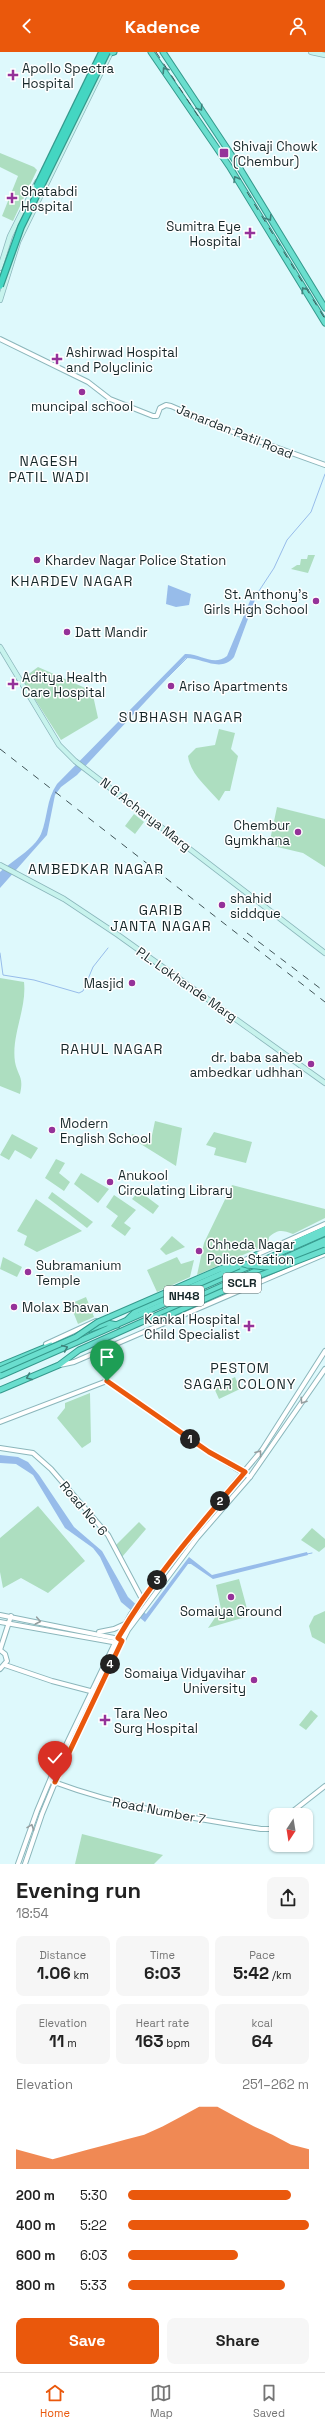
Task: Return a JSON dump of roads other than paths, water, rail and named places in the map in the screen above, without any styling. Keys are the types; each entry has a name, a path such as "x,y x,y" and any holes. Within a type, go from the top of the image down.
{"highway":[{"path":"0,274 12,237 101,52"},
{"path":"0,286 18,233 110,52"},
{"path":"151,52 229,166 325,323"},
{"path":"163,52 236,162 325,308"},
{"path":"244,1272 260,1260 325,1229"},
{"name":"NH48","path":"0,1390 59,1365 79,1350 146,1321 325,1233"},
{"name":"NH48","path":"0,1376 117,1325 325,1240"},
{"path":"244,1272 258,1270 325,1244"},
{"name":"SCLR","path":"126,1322 136,1311 233,1268 248,1265 275,1267 325,1247"},
{"name":"SCLR","path":"146,1321 160,1319 248,1280 325,1250"},
{"path":"256,1255 260,1260"},
{"path":"0,1370 76,1337 98,1322 220,1269 240,1263 248,1265"},
{"path":"258,1270 263,1280"},
{"path":"2,1365 107,1323 117,1325"}],"main road":[{"path":"0,268 10,236 101,52"},
{"path":"0,300 18,242 73,132 110,52"},
{"path":"311,52 325,55"},
{"path":"90,73 98,78"},
{"path":"63,128 73,132"},
{"name":"N G Acharya Marg","path":"0,647 59,745 77,763 325,953"},
{"name":"P.L. Lokhande Marg","path":"2,866 64,900 134,946 325,1083"}],"street":[{"name":"Janardan Patil Road","path":"0,339 88,382 110,399 157,416 160,408 171,406 222,428 325,465"},
{"path":"2,1365 198,1277 256,1255 325,1224"},
{"path":"59,1365 74,1362 325,1254"},
{"path":"18,1864 50,1780 119,1641 126,1623 215,1507 245,1472 277,1428 325,1350"},
{"path":"119,1641 143,1608 250,1476 325,1368"},
{"path":"0,1422 107,1381 209,1452 250,1476"},
{"name":"Road No. 6","path":"0,1448 33,1453 51,1469 108,1535 141,1602"},
{"path":"215,1507 220,1512"},
{"path":"0,1615 95,1633 119,1641"},
{"path":"0,1669 5,1665 6,1656 0,1650 11,1616"},
{"path":"0,1622 119,1641"},
{"path":"95,1633 114,1630 126,1623"},
{"path":"5,1665 52,1681 94,1692"},
{"path":"25,1864 55,1782 94,1692"},
{"name":"Road Number 7","path":"50,1780 87,1794 137,1808 261,1830 269,1829"},
{"path":"297,1808 325,1786"}],"water":[{"path":"168,585 191,594 189,605 176,607 166,604"},
{"path":"252,596 256,597 234,657 229,662 223,664 212,664 186,658 77,775 61,787 55,795 47,835 0,888 0,872 28,850 41,834 49,802 53,790 57,784 185,654 191,654 212,660 222,659 227,656"},
{"path":"0,1455 18,1457 28,1462 39,1475 74,1527 102,1551 128,1597 146,1614 189,1557 212,1575 307,1552 308,1555 213,1579 191,1564 188,1564 145,1622 121,1602 100,1557 93,1548 65,1528 33,1475 16,1464 0,1463"}],"waterway":[{"path":"255,597 274,568 287,540 311,512 325,474"},
{"path":"168,677 187,658"},
{"path":"0,953 3,975 34,980 79,993 83,991 93,967 108,948"},
{"path":"307,1554 312,1553"}],"railway":[{"path":"156,52 198,116"},
{"path":"247,192 325,319"},
{"path":"0,749 325,1002"},
{"path":"247,933 325,992"}],"place":[{"name":"Apollo Spectra Hospital","path":"13,75"},
{"name":"Shivaji Chowk (Chembur)","path":"224,153"},
{"name":"Shatabdi Hospital","path":"12,198"},
{"name":"Sumitra Eye Hospital","path":"250,233"},
{"name":"Ashirwad Hospital and Polyclinic","path":"57,359"},
{"name":"muncipal school","path":"82,392"},
{"name":"Khardev Nagar Police Station","path":"37,560"},
{"name":"St. Anthony's Girls High School","path":"316,601"},
{"name":"Datt Mandir","path":"67,632"},
{"name":"Aditya Health Care Hospital","path":"13,684"},
{"name":"Ariso Apartments","path":"171,686"},
{"name":"Chembur Gymkhana","path":"298,832"},
{"name":"shahid siddque","path":"222,905"},
{"name":"Masjid","path":"132,983"},
{"name":"dr. baba saheb ambedkar udhhan","path":"311,1064"},
{"name":"Modern English School","path":"52,1130"},
{"name":"Anukool Circulating Library","path":"110,1182"},
{"name":"Chheda Nagar Police Station","path":"199,1251"},
{"name":"Subramanium Temple","path":"28,1272"},
{"name":"Molax Bhavan","path":"14,1307"},
{"name":"Kankal Hospital Child Specialist","path":"249,1326"},
{"name":"Somaiya Ground","path":"231,1597"},
{"name":"Somaiya Vidyavihar University","path":"254,1680"},
{"name":"Tara Neo Surg Hospital","path":"105,1720"}],"district":[{"name":"NAGESH PATIL WADI","path":"49,470"},
{"name":"KHARDEV NAGAR","path":"72,581"},
{"name":"SUBHASH NAGAR","path":"181,717"},
{"name":"AMBEDKAR NAGAR","path":"96,869"},
{"name":"GARIB JANTA NAGAR","path":"161,918"},
{"name":"RAHUL NAGAR","path":"112,1049"},
{"name":"PESTOM SAGAR COLONY","path":"240,1376"}]}
